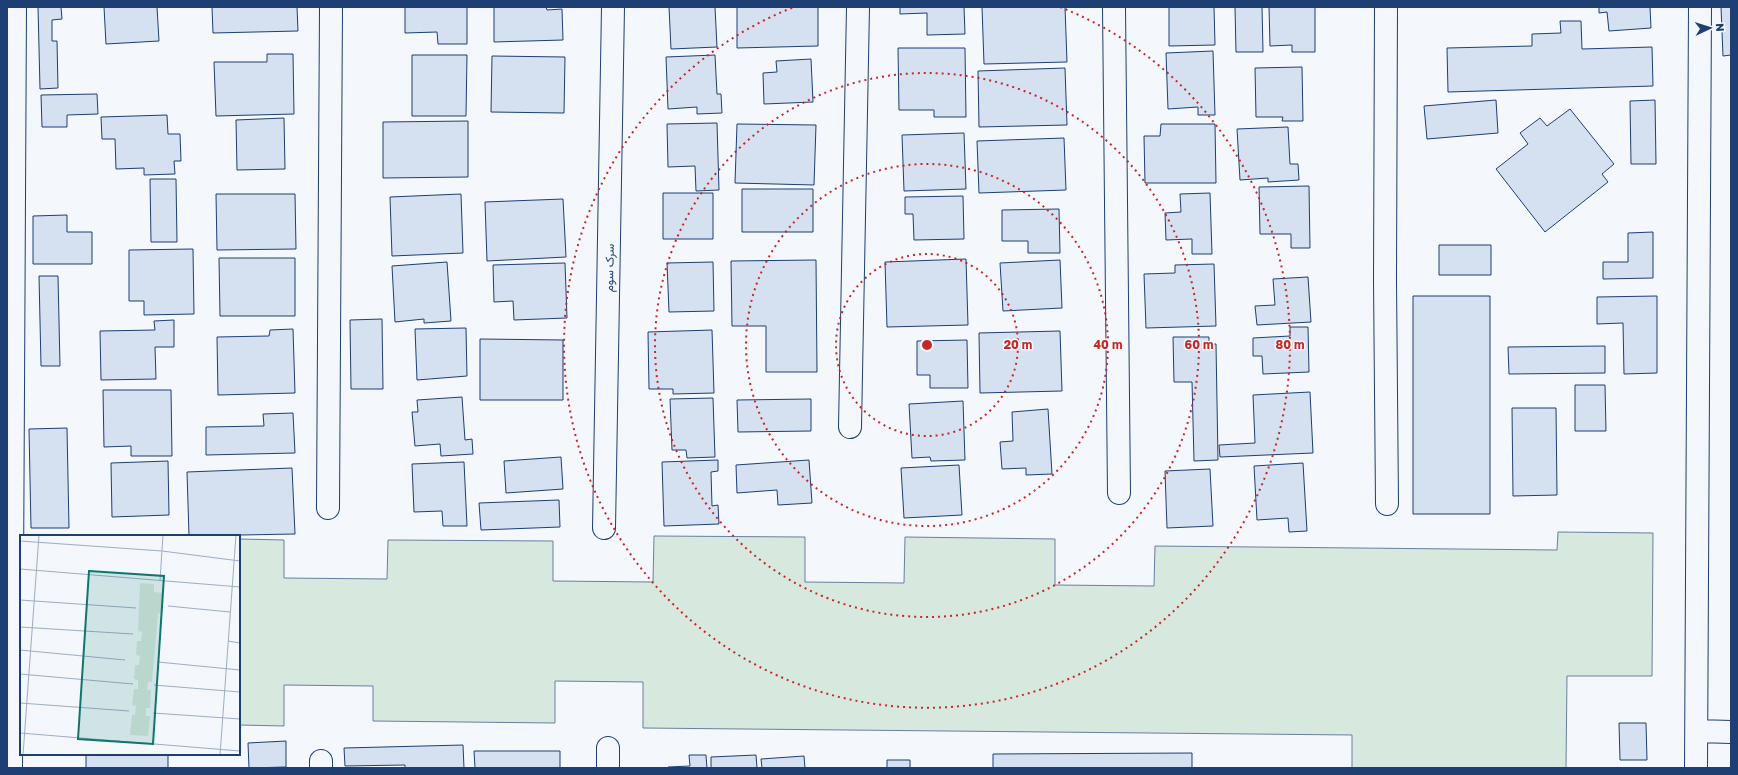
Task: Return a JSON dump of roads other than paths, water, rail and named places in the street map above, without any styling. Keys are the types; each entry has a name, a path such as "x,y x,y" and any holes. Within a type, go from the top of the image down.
{"street":[{"path":"11,768 15,7"},
{"path":"328,508 331,7"},
{"name":"سرک سوم","path":"604,528 613,7"},
{"path":"850,427 858,7"},
{"path":"1114,7 1119,493"},
{"path":"1386,7 1385,280 1387,504"},
{"path":"1696,768 1700,7"},
{"path":"1697,732 1731,732"}]}
